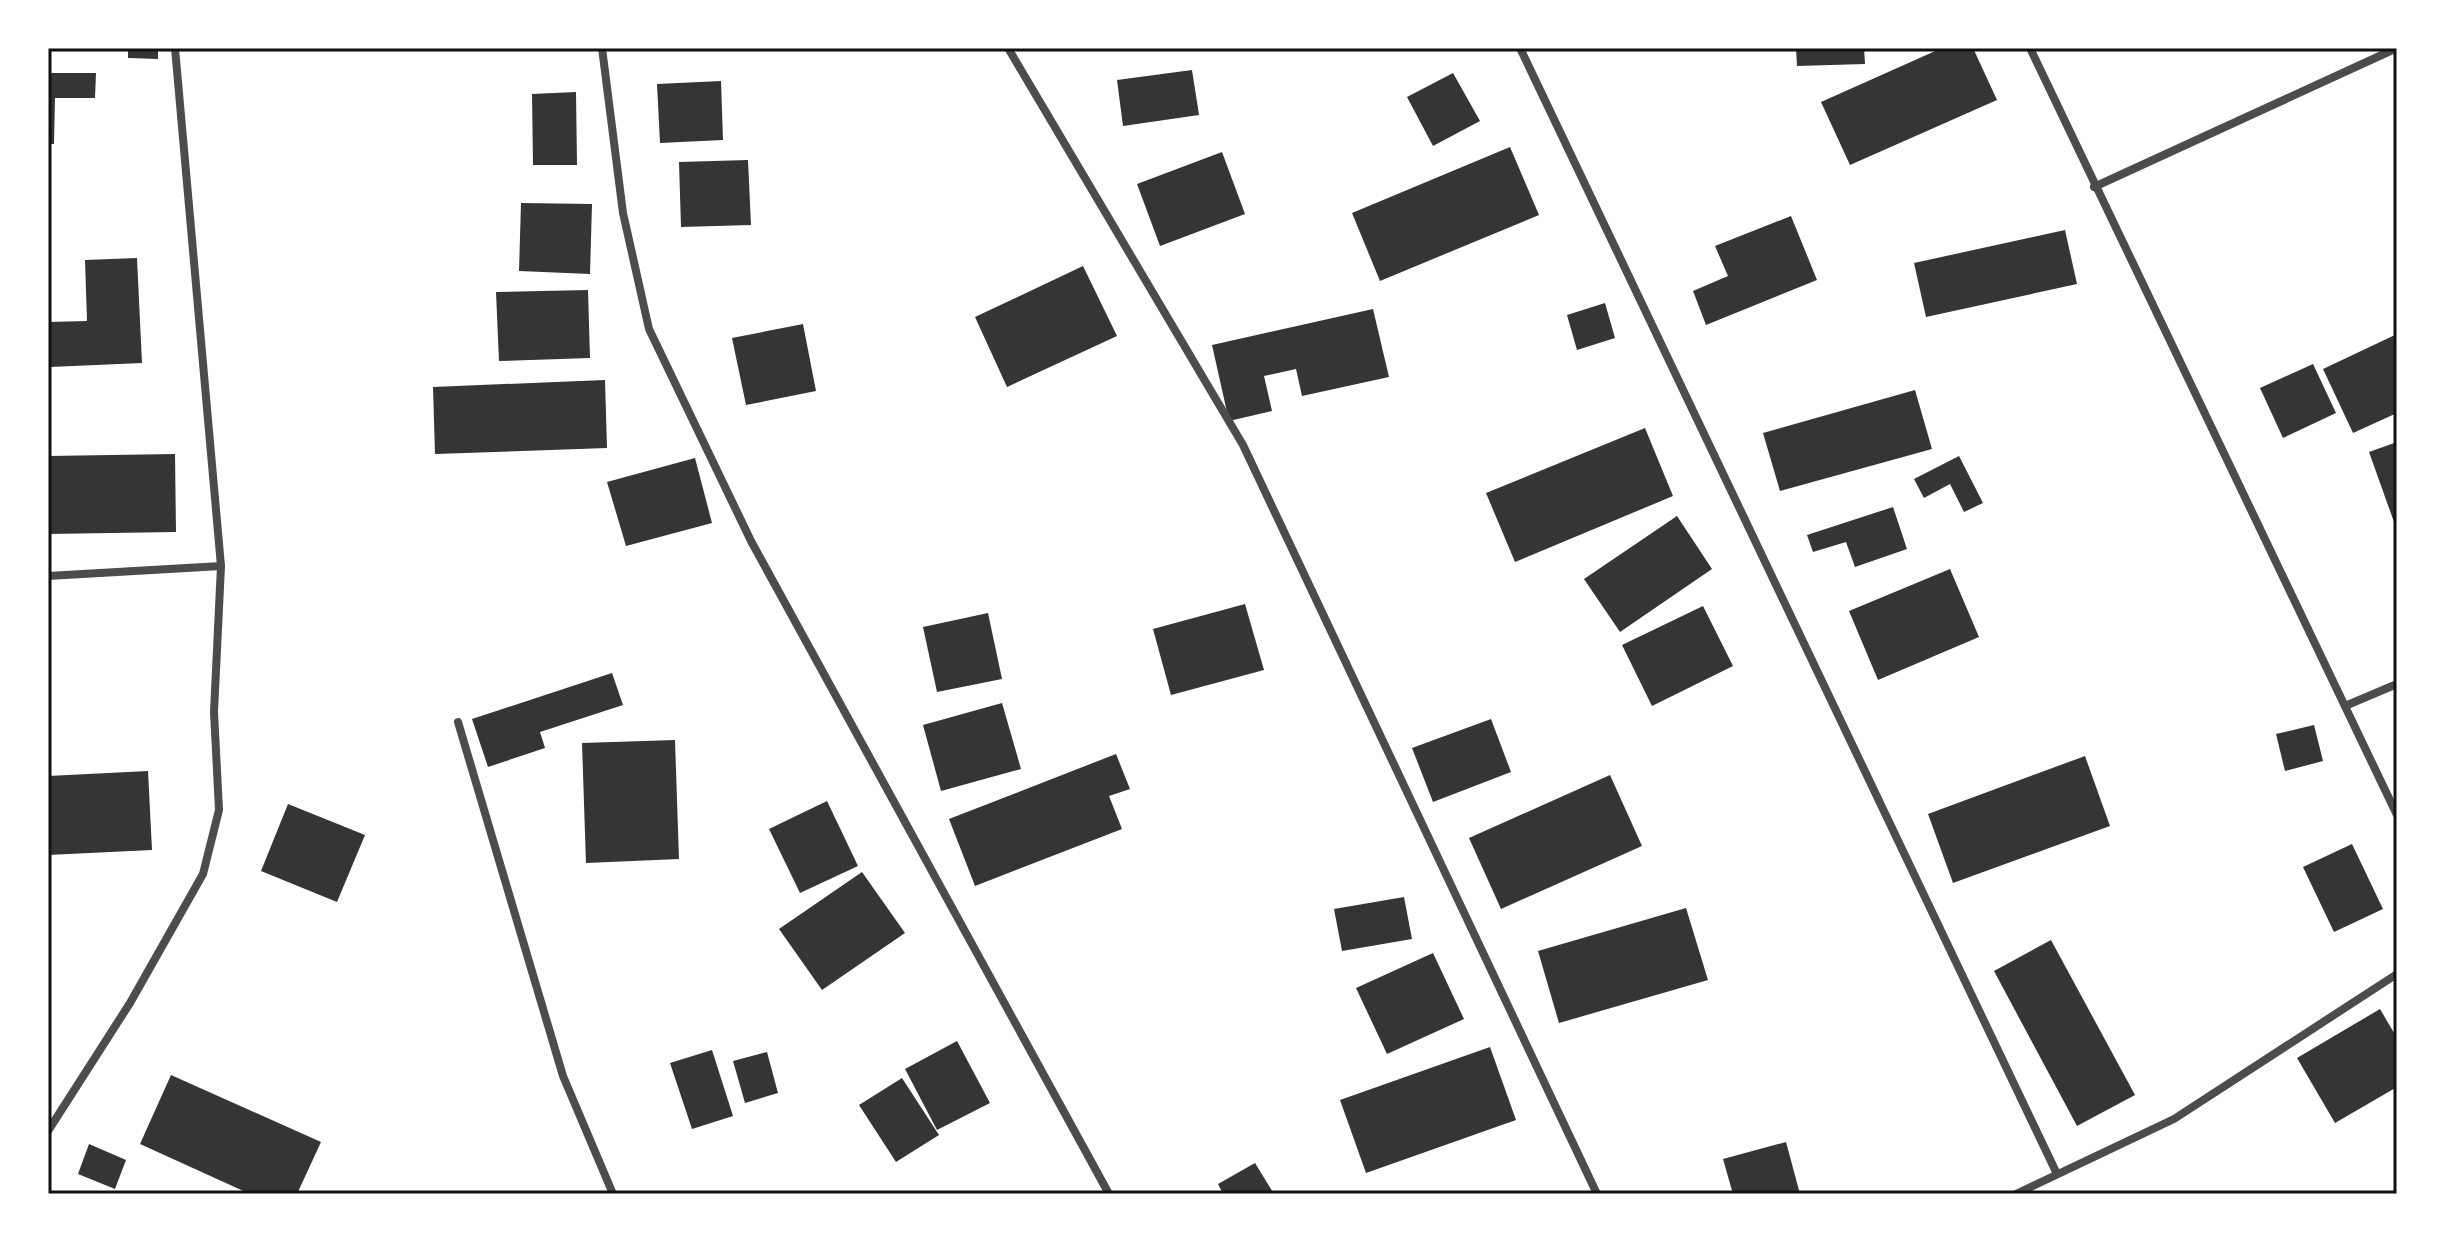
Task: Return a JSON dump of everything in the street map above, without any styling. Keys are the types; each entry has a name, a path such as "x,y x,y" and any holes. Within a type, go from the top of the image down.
{"street":[{"path":"48,1131 130,1003 203,874 219,810 214,712 221,566 175,48"},
{"path":"602,48 623,213 649,329 751,541 1109,1194"},
{"path":"1008,48 1243,445 1597,1194"},
{"path":"1520,48 2057,1174"},
{"path":"2030,48 2397,815"},
{"path":"2094,187 2397,48"},
{"path":"48,576 221,566"},
{"path":"2345,706 2397,684"},
{"path":"458,722 563,1076 613,1194"},
{"path":"2016,1194 2174,1119 2397,974"}],"building":[{"path":"128,48 158,48 158,59 128,58"},
{"path":"1796,48 1864,48 1865,64 1797,66"},
{"path":"1942,48 1973,48 1997,100 1850,165 1821,102"},
{"path":"1192,70 1199,115 1123,126 1117,80"},
{"path":"48,73 96,73 95,98 55,98 54,144 48,144"},
{"path":"1453,73 1480,121 1433,146 1407,97"},
{"path":"721,81 723,140 660,143 657,84"},
{"path":"576,92 577,165 533,165 532,94"},
{"path":"1510,147 1539,215 1380,281 1352,213"},
{"path":"1222,152 1245,214 1160,246 1137,184"},
{"path":"748,160 751,225 681,227 679,162"},
{"path":"521,203 592,204 590,274 519,271"},
{"path":"1791,216 1817,280 1706,325 1693,291 1728,276 1715,246"},
{"path":"2065,230 2077,284 1926,317 1914,263"},
{"path":"137,258 142,363 50,367 48,322 87,321 85,260"},
{"path":"1083,266 1117,336 1007,387 975,317"},
{"path":"588,290 590,358 499,361 496,292"},
{"path":"1605,303 1615,338 1577,350 1567,315"},
{"path":"1373,309 1389,377 1302,396 1296,369 1264,376 1272,411 1229,421 1212,345"},
{"path":"803,324 816,391 746,405 732,338"},
{"path":"2397,334 2397,413 2353,433 2323,369"},
{"path":"2313,364 2336,413 2283,438 2260,388"},
{"path":"605,380 607,448 435,454 433,387"},
{"path":"1915,390 1932,449 1780,491 1763,433"},
{"path":"1645,428 1673,496 1515,562 1486,493"},
{"path":"2397,442 2397,521 2394,522 2369,452"},
{"path":"175,454 176,532 48,534 48,456"},
{"path":"1959,456 1983,503 1964,512 1950,484 1924,498 1914,479"},
{"path":"695,458 712,523 626,546 607,482"},
{"path":"1893,507 1907,549 1855,567 1846,542 1813,552 1807,535"},
{"path":"1677,516 1712,569 1620,632 1584,579"},
{"path":"1950,569 1979,637 1878,680 1849,611"},
{"path":"1245,604 1264,670 1171,695 1153,629"},
{"path":"1703,606 1733,666 1652,706 1622,645"},
{"path":"988,613 1002,679 937,692 923,627"},
{"path":"612,673 623,705 540,732 545,748 488,767 472,719"},
{"path":"1002,703 1021,769 941,791 923,725"},
{"path":"1491,719 1511,772 1433,802 1412,748"},
{"path":"2314,725 2323,761 2285,771 2276,734"},
{"path":"675,740 679,859 586,863 582,743"},
{"path":"1116,754 1130,789 1109,796 1122,829 975,886 949,819"},
{"path":"2085,756 2110,826 1953,883 1928,814"},
{"path":"148,771 152,850 48,855 48,776"},
{"path":"1610,775 1642,846 1501,909 1469,838"},
{"path":"827,801 858,866 800,893 769,829"},
{"path":"288,804 365,835 337,902 261,871"},
{"path":"2352,844 2383,909 2334,932 2303,867"},
{"path":"862,872 905,933 822,990 779,929"},
{"path":"1404,897 1412,939 1342,951 1334,909"},
{"path":"1686,908 1708,980 1559,1023 1538,951"},
{"path":"2051,940 2135,1095 2077,1126 1994,971"},
{"path":"1433,953 1464,1019 1387,1054 1356,988"},
{"path":"2380,1009 2397,1038 2397,1087 2335,1123 2297,1058"},
{"path":"957,1041 990,1103 937,1130 905,1069"},
{"path":"1490,1047 1516,1120 1366,1173 1340,1100"},
{"path":"712,1050 733,1116 692,1129 670,1063"},
{"path":"767,1052 778,1093 745,1103 733,1061"},
{"path":"171,1075 321,1142 297,1194 250,1194 140,1144"},
{"path":"902,1078 939,1135 896,1162 859,1105"},
{"path":"1786,1142 1800,1194 1733,1194 1723,1159"},
{"path":"89,1144 126,1160 115,1189 78,1174"},
{"path":"1255,1163 1274,1194 1223,1194 1218,1184"}]}
